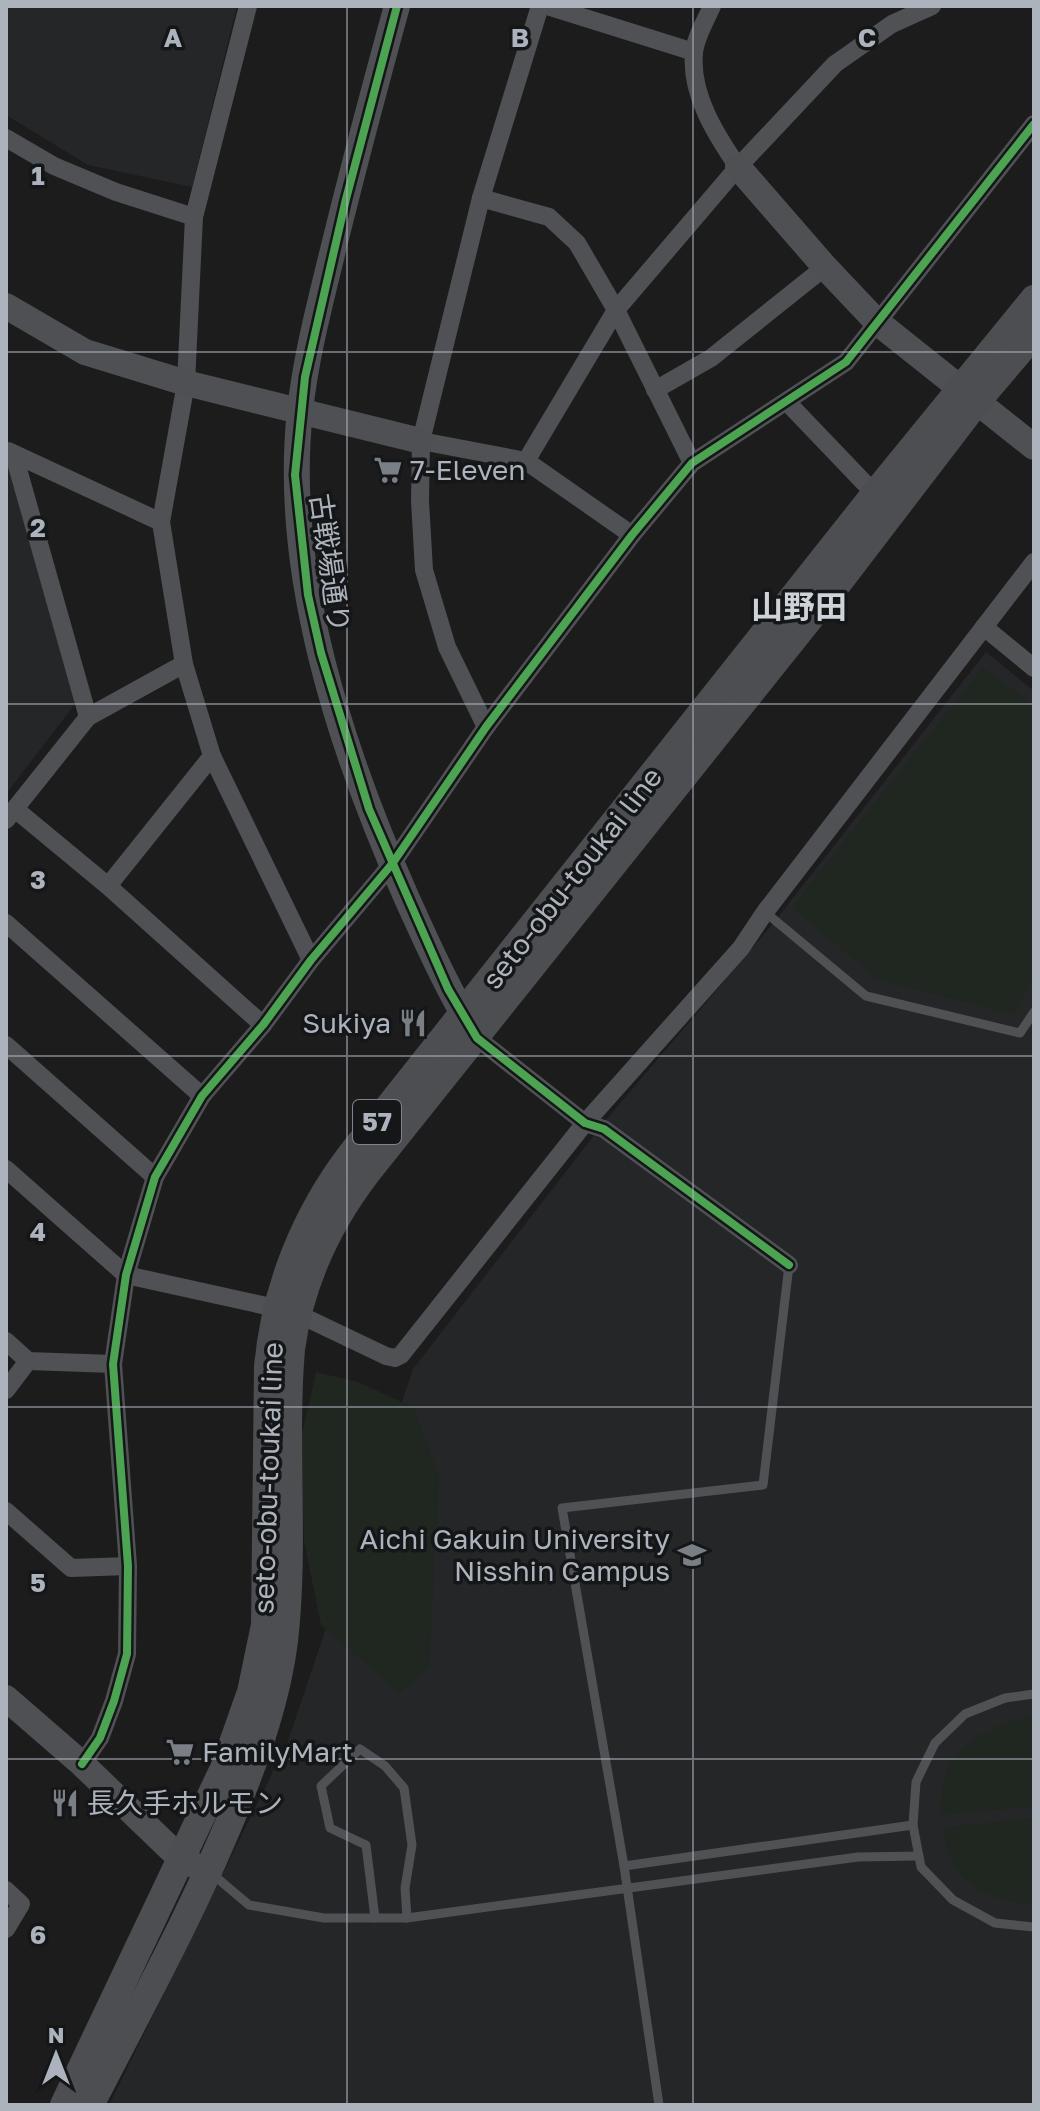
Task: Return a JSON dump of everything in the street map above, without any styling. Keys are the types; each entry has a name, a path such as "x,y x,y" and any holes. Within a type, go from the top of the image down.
{"main road":[{"name":"seto-obu-toukai line","path":"64,2105 225,1766 251,1692 265,1625 268,1367 287,1311 305,1228 336,1174 470,1026 875,494 970,394 1034,299"},
{"name":"57","path":"470,1026 841,579 970,394 1034,334"},
{"name":"57","path":"90,2105 209,1872 272,1704 284,1642 289,1568 287,1311"}],"street":[{"path":"248,6 194,217 186,383 161,522 184,664 212,756 311,960"},
{"name":"古戦場通り","path":"397,6 322,296 300,412 295,475 308,595 333,697 369,809 448,989 470,1026"},
{"path":"486,727 447,647 424,570 421,441 481,198 540,6"},
{"path":"547,6 694,52"},
{"path":"712,6 694,52 698,88 712,129 738,167 877,322 1034,447"},
{"path":"526,461 616,310 738,167 835,64 892,24 932,6"},
{"path":"82,1764 100,1738 127,1654 128,1566 113,1364 126,1275 155,1177 202,1096 392,864 486,727 632,535 692,463 846,362 1034,124"},
{"path":"6,138 66,171 116,192 194,217"},
{"path":"481,198 549,217 577,243 616,310 692,463"},
{"path":"655,390 711,358 825,267"},
{"path":"6,306 85,352 186,383 421,441 526,461 632,535"},
{"path":"787,402 875,494"},
{"path":"10,452 161,522"},
{"path":"10,452 88,717"},
{"path":"6,1169 126,1275 287,1311 386,1356 395,1358 401,1355 585,1123 741,948 765,912 1034,562"},
{"path":"984,627 1034,668"},
{"path":"184,664 88,717 10,815 108,886 263,1025"},
{"path":"108,886 212,756"},
{"path":"6,923 202,1096"},
{"path":"470,1026 585,1123 604,1129 789,1265"},
{"path":"6,1045 155,1177"},
{"path":"6,1341 28,1361 113,1364"},
{"path":"6,1390 28,1361"},
{"path":"6,1511 71,1568 128,1566"},
{"path":"6,1698 82,1764 181,1859 209,1872"},
{"path":"6,1890 21,1904 6,1929"}],"lane":[{"path":"765,912 866,996 1020,1033 1034,1012"},
{"path":"659,2105 624,1866 562,1508 763,1485 789,1265"},
{"path":"1034,1694 1005,1698 965,1714 935,1743 916,1782 913,1825 921,1867 953,1900 995,1923 1034,1927"},
{"path":"375,1918 366,1845 330,1828 321,1786 360,1749 385,1766 404,1788 412,1845 405,1888 407,1918"},
{"path":"624,1866 913,1825"},
{"path":"209,1872 249,1905 324,1918 407,1918 858,1857 919,1856"}],"shaded area":[{"path":"6,6 237,6 192,187 88,165 6,115"},
{"path":"6,464 10,467 78,700 6,794"},
{"name":"Aichi Gakuin University Nisshin Campus","path":"986,652 1034,691 1034,2105 109,2105 288,1741 413,1369 605,1121 771,926"},
{"path":"983,668 1034,705 1034,977 1014,1015 877,979 792,907"},
{"path":"316,1372 358,1382 413,1407 439,1476 429,1666 400,1693 321,1625 304,1541 301,1438"},
{"path":"1034,1717 1034,1806 941,1815 946,1772 964,1747 998,1726"},
{"path":"1034,1818 1034,1905 998,1898 972,1885 954,1863 942,1828"}],"cycle path":[{"path":"397,6 346,199 305,377 295,475 308,595 321,653 369,809 448,989 477,1038 585,1123 604,1129 789,1265"},
{"path":"82,1764 100,1738 127,1654 128,1566 113,1364 126,1275 155,1177 202,1096 392,864 486,727 632,535 692,463 846,362 1034,124"}],"place":[{"name":"7-Eleven","path":"388,470"},
{"name":"Sukiya","path":"413,1023"},
{"name":"Aichi Gakuin University Nisshin Campus","path":"692,1555"},
{"name":"FamilyMart","path":"180,1752"},
{"name":"長久手ホルモン","path":"65,1803"}],"district":[{"name":"山野田","path":"799,607"}]}
